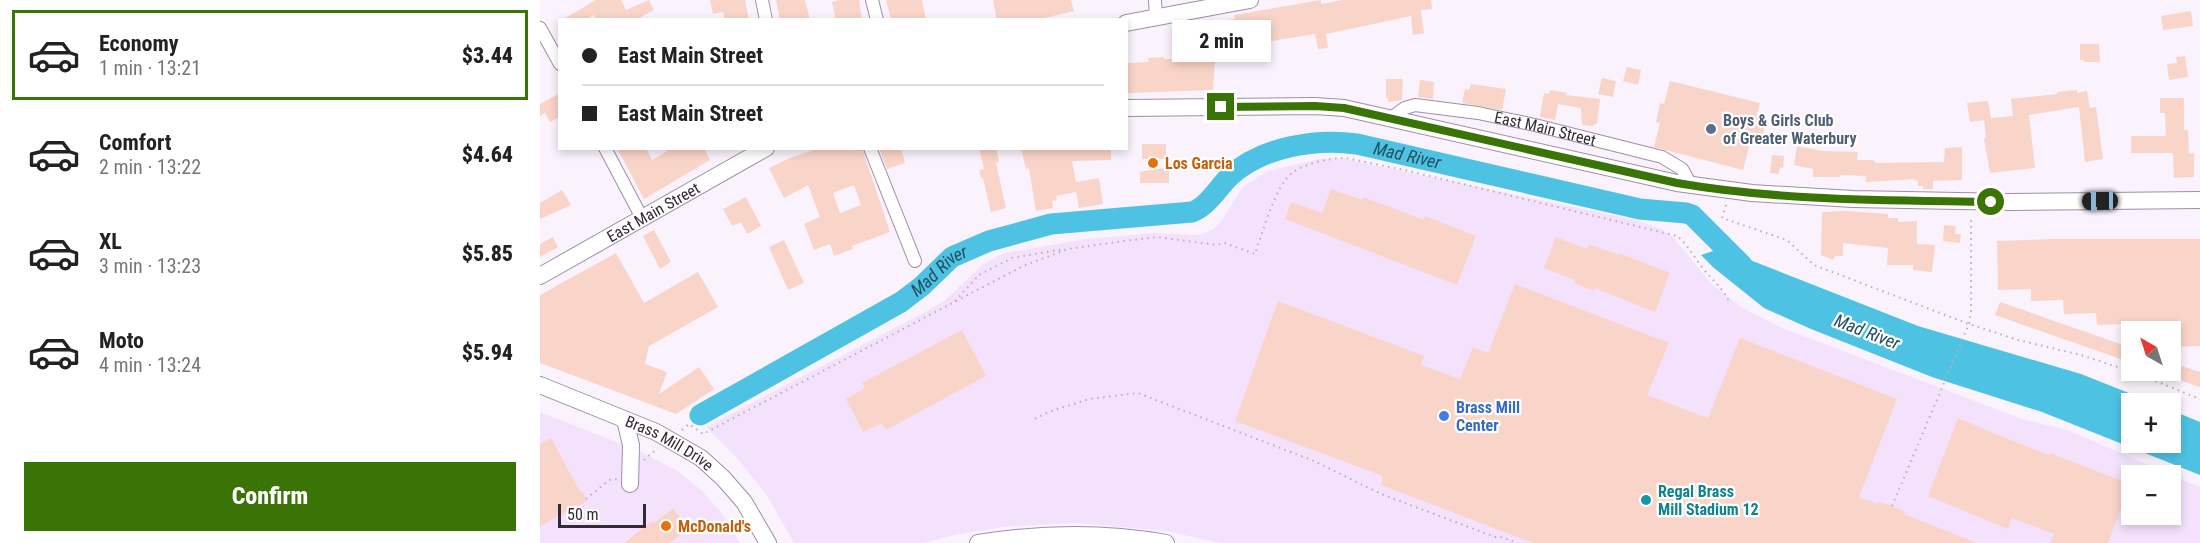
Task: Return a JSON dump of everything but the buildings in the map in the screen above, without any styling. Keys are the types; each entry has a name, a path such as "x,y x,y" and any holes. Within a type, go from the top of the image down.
{"main road":[{"path":"1128,23 1250,0"},
{"name":"East Main Street","path":"1128,108 1344,108 1691,185 1730,190 1824,198 1971,201 2200,200"},
{"name":"East Main Street","path":"540,276 762,150"},
{"name":"Brass Mill Drive","path":"540,385 668,438 705,461 744,502 768,543"},
{"path":"625,420 631,445 630,484"},
{"path":"978,543 1040,536 1166,543"}],"street":[{"path":"762,0 766,18"},
{"path":"872,0 876,18"},
{"path":"1155,0 1156,17"},
{"path":"540,28 558,60"},
{"name":"East Main Street","path":"1391,118 1405,108 1415,105 1478,113 1536,125 1662,157 1682,169 1691,185"},
{"path":"606,150 642,218"},
{"path":"871,150 915,261"}],"path":[{"path":"953,304 979,275 1012,258 1158,237 1217,245 1224,243 1255,254 1273,201 1291,174 1315,163 1346,158 1677,236 1685,242 1703,268 1724,291 1730,303"},
{"path":"1730,190 1722,218 1787,240 1814,265 1969,324 2018,340 2081,355 2136,373 2200,399"},
{"path":"1892,506 1969,324 1971,312 1971,201"},
{"path":"689,424 703,434 1023,266 1068,249"},
{"path":"1035,419 1048,412 1089,399 1138,393 1314,461 1381,494 1517,543"}],"shaded area":[{"name":"Brass Mill Center","path":"1341,158 1636,220 1662,229 1673,237 1720,291 1743,308 1780,327 2025,420 2065,429 2149,465 2121,465 2121,525 2181,525 2181,479 2200,487 2200,543 1220,543 1166,531 1076,523 1003,527 923,543 794,543 766,494 736,457 706,427 927,311 944,301 982,265 1004,253 1086,239 1155,233 1199,235 1212,230 1220,223 1243,187 1268,171 1318,159"},
{"path":"540,412 637,450 678,471 702,491 721,512 740,543 540,543"}],"water":[{"path":"1725,242 1740,256 1918,326 2081,374 2129,393 2121,393 2121,444 2042,412 1932,377 1764,308 1701,255 1716,250"},
{"path":"2181,414 2200,422 2200,475 2181,467 2181,465 2175,465 2145,453 2181,453"}],"waterway":[{"name":"Mad River","path":"700,415 901,302 922,286 952,257 989,241 1051,224 1192,212 1207,202 1229,177 1257,158 1306,144 1324,142 1357,144 1640,209 1686,213 1692,215 1742,265"}],"place":[{"name":"Boys & Girls Club of Greater Waterbury","path":"1711,129"},
{"name":"Los Garcia","path":"1153,163"},
{"name":"Brass Mill Center","path":"1444,416"},
{"name":"Regal Brass Mill Stadium 12","path":"1646,500"},
{"name":"McDonald's","path":"666,526"}],"route":[{"path":"1221,107 1344,108 1677,183 1730,190 1814,198 1991,202"}]}
